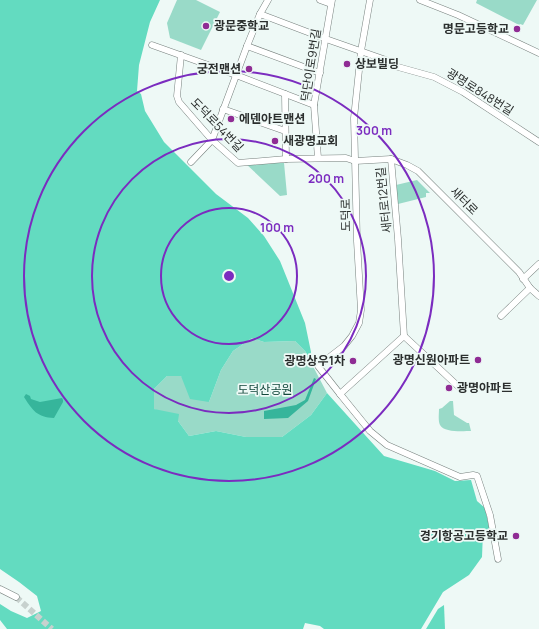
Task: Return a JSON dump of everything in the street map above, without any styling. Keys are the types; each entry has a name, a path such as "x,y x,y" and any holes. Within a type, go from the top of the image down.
{"street":[{"path":"191,162 212,140 247,46 260,14 268,0"},
{"path":"320,0 332,2"},
{"name":"도덕로","path":"340,394 318,366 344,346 352,336 359,323 361,310 354,118 361,51 370,0"},
{"path":"420,0 458,15 539,53"},
{"name":"덕단이로9번길","path":"318,158 314,105 332,2"},
{"name":"광명로848번길","path":"260,14 386,60 398,66 434,77 447,83 539,142"},
{"path":"152,44 314,105"},
{"path":"247,46 320,74"},
{"name":"도덕로54번길","path":"181,56 178,96 179,102 212,140 238,162 318,158 346,158 355,161"},
{"path":"285,94 286,159"},
{"path":"223,109 285,132"},
{"name":"새터로","path":"355,161 390,159 407,165 426,178 519,272 530,288 539,296"},
{"name":"새터로12번길","path":"390,159 398,239 404,336"},
{"path":"523,279 539,264"},
{"path":"501,316 530,288"},
{"path":"460,388 404,336 340,394 370,431 387,445 460,476 473,474 477,476 490,515 498,559"},
{"path":"0,589 16,597"}],"green space":[{"path":"177,0 196,0 220,12 201,50 170,38 167,23"},
{"path":"477,0 537,0 523,25 519,25 476,3"},
{"path":"245,163 284,163 287,195 280,196"},
{"path":"417,180 430,193 426,193 426,197 398,204 396,185"},
{"name":"도덕산공원","path":"252,338 264,342 295,341 305,351 327,393 311,415 282,437 246,437 216,431 189,436 178,421 154,409 154,389 167,376 181,376 209,402 221,370 233,351"},
{"path":"450,401 453,401 454,415 469,423 471,431 459,431 442,428 439,419 439,409"}],"shaded area":[{"path":"0,0 160,0 150,22 139,65 137,91 141,94 145,111 164,142 216,194 248,218 264,236 280,261 305,323 311,352 310,359 305,351 295,341 264,342 252,338 233,351 221,370 209,402 190,399 181,376 167,376 154,389 154,409 179,414 178,421 189,436 216,431 246,437 282,437 311,415 327,393 384,456 435,471 455,481 471,480 477,501 485,508 490,531 483,532 482,557 469,575 443,592 421,629 324,629 320,626 305,623 303,629 7,629 0,620 0,604 27,618 41,611 37,596 0,569"},
{"path":"314,378 316,379 308,401 288,418 264,419 264,411 296,405 305,400"},
{"path":"26,394 30,396 31,399 40,402 62,398 63,402 54,418 43,416 39,415 33,410 24,397"},
{"path":"444,605 445,629 426,629 438,609"}],"tunnel":[{"path":"16,597 52,629"}],"place":[{"name":"광문중학교","path":"206,26"},
{"name":"명문고등학교","path":"517,29"},
{"name":"상보빌딩","path":"347,64"},
{"name":"궁전맨션","path":"249,69"},
{"name":"에덴아트맨션","path":"231,119"},
{"name":"새광명교회","path":"275,141"},
{"name":"광명신원아파트","path":"478,360"},
{"name":"광명상우1차","path":"353,361"},
{"name":"광명아파트","path":"449,388"},
{"name":"경기항공고등학교","path":"516,536"}]}
